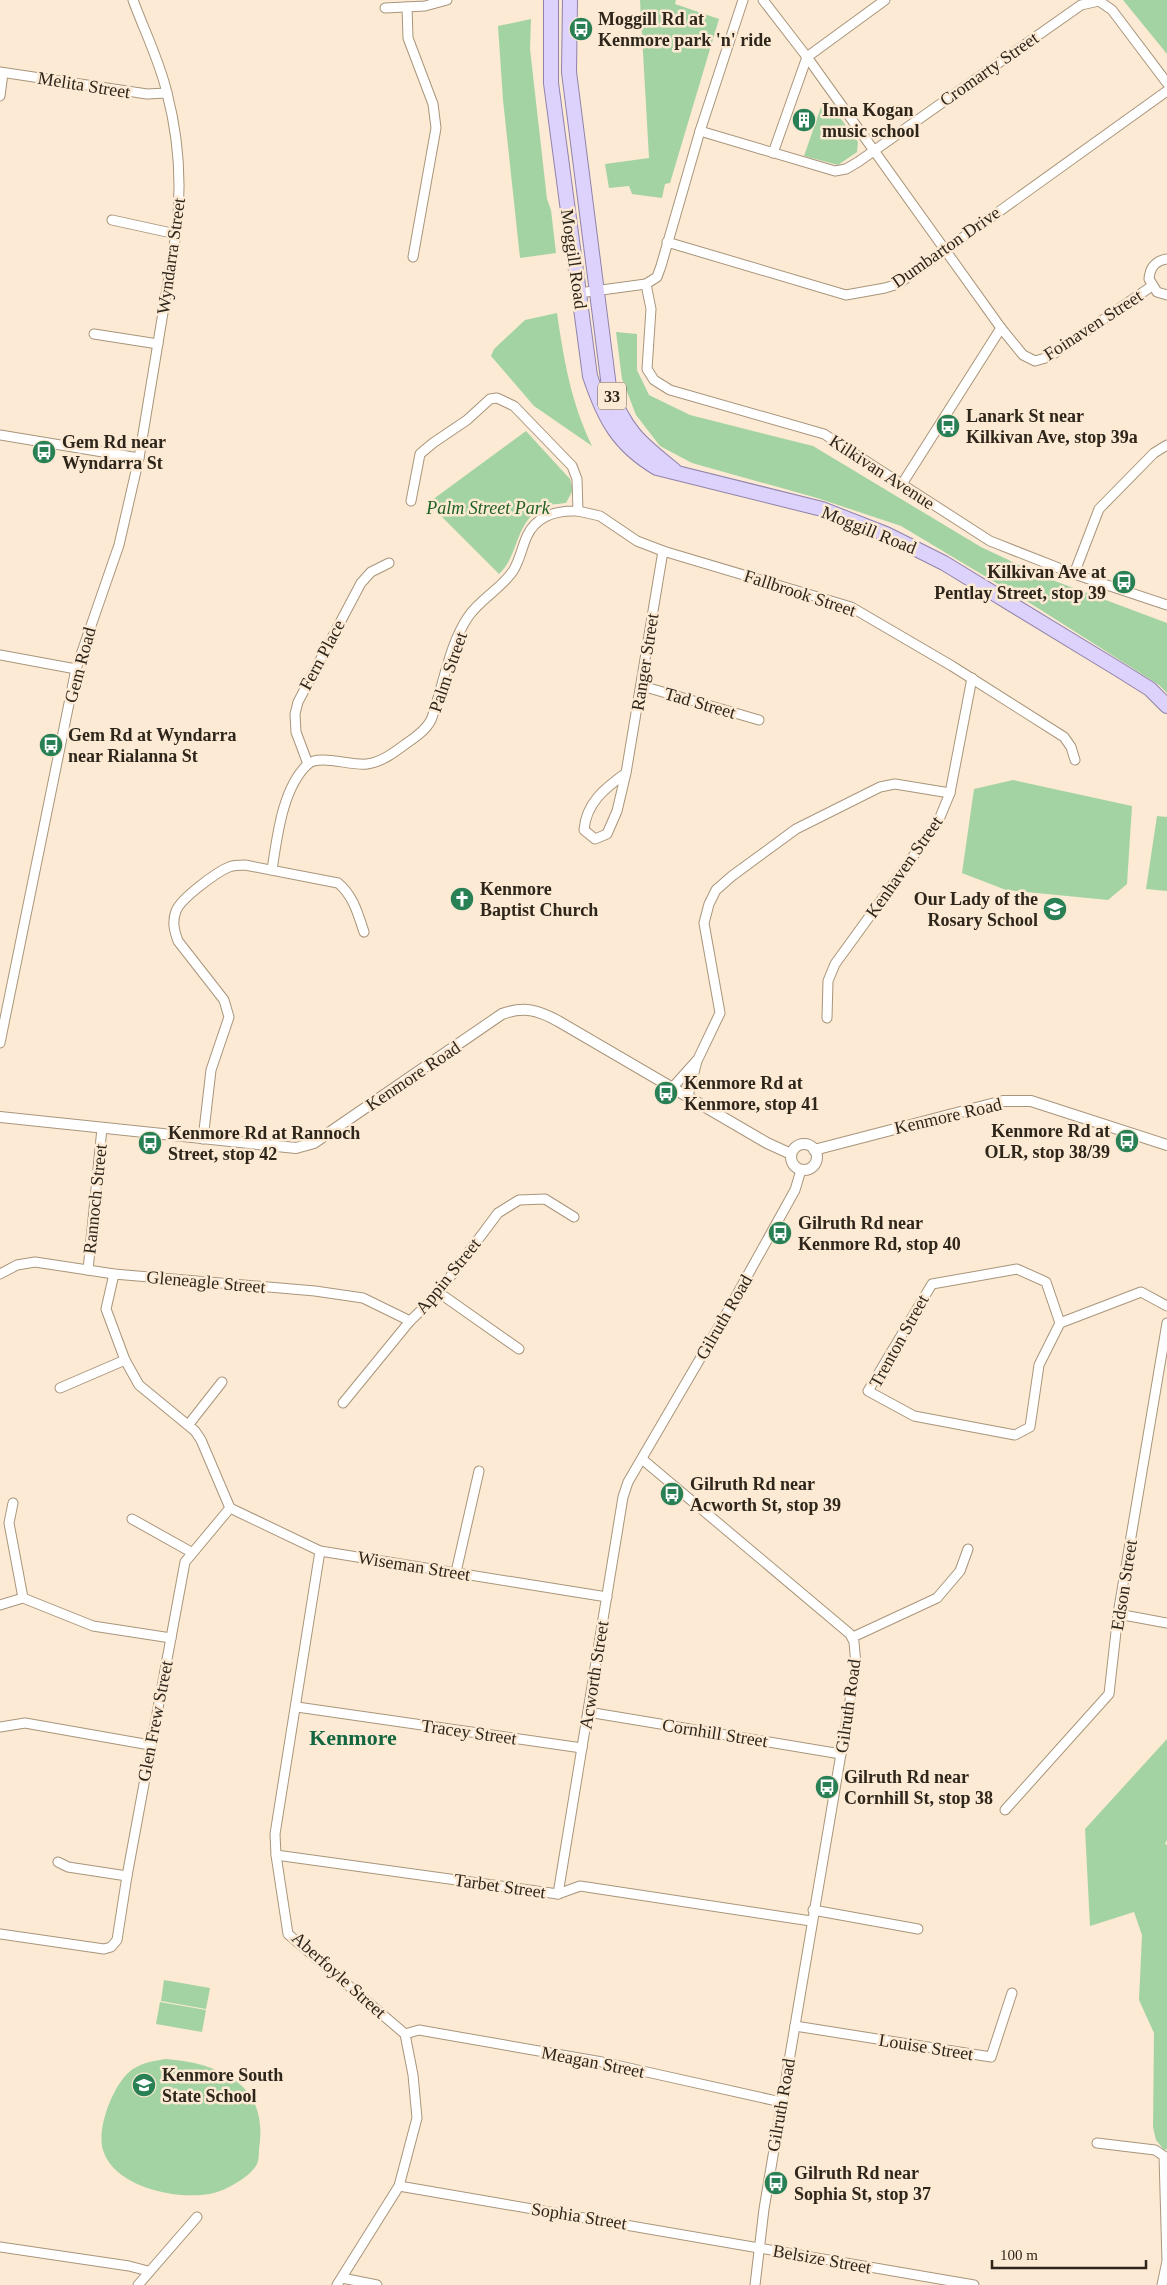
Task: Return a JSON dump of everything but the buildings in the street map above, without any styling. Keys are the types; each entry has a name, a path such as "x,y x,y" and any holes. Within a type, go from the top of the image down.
{"main road":[{"name":"Moggill Road","path":"551,0 552,83 590,376 602,411 618,436 645,461 657,468 822,509 886,534 944,563 1110,664 1150,689 1167,706"},
{"name":"Moggill Road","path":"570,0 569,72 609,387 624,422 636,439 681,475"}],"street":[{"name":"Wyndarra Street","path":"133,0 167,93 176,148 180,198 176,234 139,458"},
{"path":"385,8 425,6 447,0"},
{"path":"579,293 646,284 657,276 700,131 743,0"},
{"path":"763,0 807,57 1001,328 902,484"},
{"path":"772,154 807,57 885,0"},
{"name":"Cromarty Street","path":"700,131 772,154 835,171 846,169 1080,5 1099,1 1112,10 1167,83"},
{"path":"407,7 408,38 433,104 436,128 412,257"},
{"name":"Melita Street","path":"2,72 147,94 167,93"},
{"path":"0,96 2,72"},
{"name":"Dumbarton Drive","path":"667,242 846,295 885,288 898,284 1167,91"},
{"path":"112,220 176,234"},
{"name":"Foinaven Street","path":"1167,259 1153,265 1149,279 1157,292 1167,294"},
{"name":"Kilkivan Avenue","path":"646,284 651,309 647,369 654,380 670,390 824,434 990,541 1074,574 1167,605"},
{"name":"Foinaven Street","path":"1001,328 1023,355 1039,362 1152,286"},
{"path":"94,334 158,344"},
{"path":"411,501 420,454 425,448 467,420 482,404 490,399 497,398 514,406 572,466 577,479 578,511"},
{"path":"0,436 139,458"},
{"path":"1074,574 1099,509 1154,453 1167,446"},
{"name":"Gem Road","path":"0,1043 76,669 120,545 139,458"},
{"name":"Palm Street","path":"308,764 314,760 355,764 374,762 393,754 422,732 431,721 456,639 468,616 512,572 517,565 527,534 535,523 550,515 566,510 578,511"},
{"name":"Fallbrook Street","path":"578,511 600,516 637,541 663,551 851,607 972,678 1064,737 1071,747 1075,760"},
{"name":"Ranger Street","path":"626,773 605,788 585,815 584,830 595,839 607,834 618,811 626,773 642,686 663,551"},
{"name":"Fern Place","path":"308,764 296,732 295,714 302,690 361,583 371,572 389,563"},
{"path":"0,655 76,669"},
{"name":"Kenhaven Street","path":"827,1018 828,981 835,964 938,822 950,793 972,678"},
{"name":"Tad Street","path":"642,686 759,720"},
{"path":"272,870 281,813 300,774 308,764"},
{"path":"688,1096 698,1059 720,1013 704,923 709,904 716,890 796,829 880,787 895,784 950,793"},
{"path":"203,1139 210,1070 229,1017 224,1000 178,941 174,930 177,908 184,900 221,871 232,865 245,865 338,883 352,900 364,932"},
{"name":"Kenmore Road","path":"0,1118 296,1148 314,1143 502,1014 522,1009 543,1013 767,1143 792,1154"},
{"path":"673,1087 698,1059"},
{"name":"Kenmore Road","path":"814,1150 1003,1101 1031,1101 1167,1145"},
{"name":"Rannoch Street","path":"88,1270 102,1128"},
{"path":"799,1145 807,1145 814,1150 816,1157 814,1164 808,1169 801,1170 794,1165 792,1154 799,1145"},
{"name":"Gilruth Road","path":"755,2285 781,2102 813,1910 842,1754 856,1665 856,1651 853,1637 642,1459 795,1190 801,1170"},
{"name":"Appin Street","path":"343,1403 410,1321 438,1292 498,1213 519,1200 545,1198 574,1217"},
{"name":"Gleneagle Street","path":"0,1274 17,1265 35,1262 114,1274 315,1291 363,1298 410,1321"},
{"name":"Trenton Street","path":"1017,1269 1046,1282 1060,1322 1039,1365 1030,1427 1015,1435 914,1416 868,1391 932,1284 1017,1269"},
{"path":"114,1274 106,1309 125,1360 139,1385 189,1424 201,1440 230,1508"},
{"path":"438,1292 519,1349"},
{"path":"1060,1322 1141,1292 1167,1306"},
{"name":"Edson Street","path":"1005,1810 1109,1694 1118,1614 1167,1323"},
{"path":"60,1388 125,1360"},
{"path":"189,1424 222,1382"},
{"name":"Acworth Street","path":"558,1894 623,1497 628,1482 642,1459"},
{"path":"456,1572 479,1470"},
{"path":"13,1503 9,1523 23,1598"},
{"name":"Wiseman Street","path":"230,1508 320,1552 607,1597"},
{"name":"Glen Frew Street","path":"0,1934 104,1949 111,1948 117,1940 150,1745 185,1562 230,1508"},
{"path":"132,1519 192,1552"},
{"path":"853,1637 937,1598 960,1571 968,1549"},
{"name":"Aberfoyle Street","path":"320,1552 274,1834 288,1934 405,2034"},
{"path":"0,1605 23,1598 93,1626 171,1638"},
{"path":"1118,1614 1167,1623"},
{"name":"Tracey Street","path":"296,1707 582,1748"},
{"name":"Cornhill Street","path":"588,1712 842,1754"},
{"path":"0,1727 25,1723 150,1745"},
{"name":"Tarbet Street","path":"276,1855 558,1894 580,1886 812,1921"},
{"path":"58,1862 68,1867 127,1876"},
{"path":"813,1910 918,1930"},
{"name":"Louise Street","path":"795,2026 991,2057 1012,1993"},
{"name":"Meagan Street","path":"405,2034 419,2030 602,2062 781,2102"},
{"path":"377,2285 339,2282 399,2186 417,2118 413,2075 405,2034"},
{"path":"1096,2143 1155,2150 1164,2156 1166,2261 1162,2285"},
{"name":"Sophia Street","path":"399,2186 759,2248"},
{"path":"138,2285 197,2216"},
{"path":"0,2247 129,2266 148,2271"},
{"name":"Belsize Street","path":"759,2248 974,2285"}],"green space":[{"path":"640,0 676,0 675,4 719,19 670,183 665,184 662,198 632,194 629,186 609,188 605,164 649,158"},
{"path":"1123,0 1167,0 1167,54"},
{"path":"531,19 530,49 547,199 551,210 556,253 520,258 503,100 498,26"},
{"path":"821,107 826,114 835,111 858,142 857,152 838,165 804,156"},
{"path":"557,313 569,381 592,446 534,406 491,356 494,349 525,320"},
{"path":"616,332 637,334 637,370 649,395 690,415 813,446 981,547 1047,578 1167,623 1167,693 1159,685 1033,605 901,526 817,498 692,463 660,446 636,415 622,379"},
{"name":"Palm Street Park","path":"526,431 570,479 573,490 566,503 545,506 527,521 511,557 499,574 428,503"},
{"path":"1013,780 1132,806 1127,884 1108,900 1006,890 962,873 974,789"},
{"path":"1157,816 1167,817 1167,891 1146,889"},
{"path":"1167,1739 1167,1840 1165,1844 1167,1845 1167,2149 1164,2150 1156,2140 1153,2127 1154,2033 1139,2000 1142,1935 1134,1912 1090,1926 1085,1829"},
{"path":"164,1980 210,1988 206,2009 161,2001"},
{"path":"160,2002 206,2010 202,2032 156,2024"},
{"path":"166,2059 194,2063 212,2068 229,2076 244,2088 255,2104 260,2121 258,2162 254,2169 244,2178 226,2189 200,2195 185,2195 152,2190 122,2176 111,2165 104,2153 102,2144 103,2122 116,2089 132,2070 141,2065"}],"place":[{"name":"Moggill Rd at Kenmore park 'n' ride","path":"581,29"},
{"name":"Inna Kogan music school","path":"804,120"},
{"name":"Lanark St near Kilkivan Ave, stop 39a","path":"948,426"},
{"name":"Gem Rd near Wyndarra St","path":"44,452"},
{"name":"Kilkivan Ave at Pentlay Street, stop 39","path":"1124,582"},
{"name":"Gem Rd at Wyndarra near Rialanna St","path":"51,745"},
{"name":"Kenmore Baptist Church","path":"462,899"},
{"name":"Our Lady of the Rosary School","path":"1055,909"},
{"name":"Kenmore Rd at Kenmore, stop 41","path":"666,1093"},
{"name":"Kenmore Rd at OLR, stop 38/39","path":"1127,1141"},
{"name":"Kenmore Rd at Rannoch Street, stop 42","path":"150,1143"},
{"name":"Gilruth Rd near Kenmore Rd, stop 40","path":"780,1233"},
{"name":"Gilruth Rd near Acworth St, stop 39","path":"672,1494"},
{"name":"Gilruth Rd near Cornhill St, stop 38","path":"827,1787"},
{"name":"Kenmore South State School","path":"144,2085"},
{"name":"Gilruth Rd near Sophia St, stop 37","path":"776,2183"}],"district":[{"name":"Kenmore","path":"353,1737"}]}
